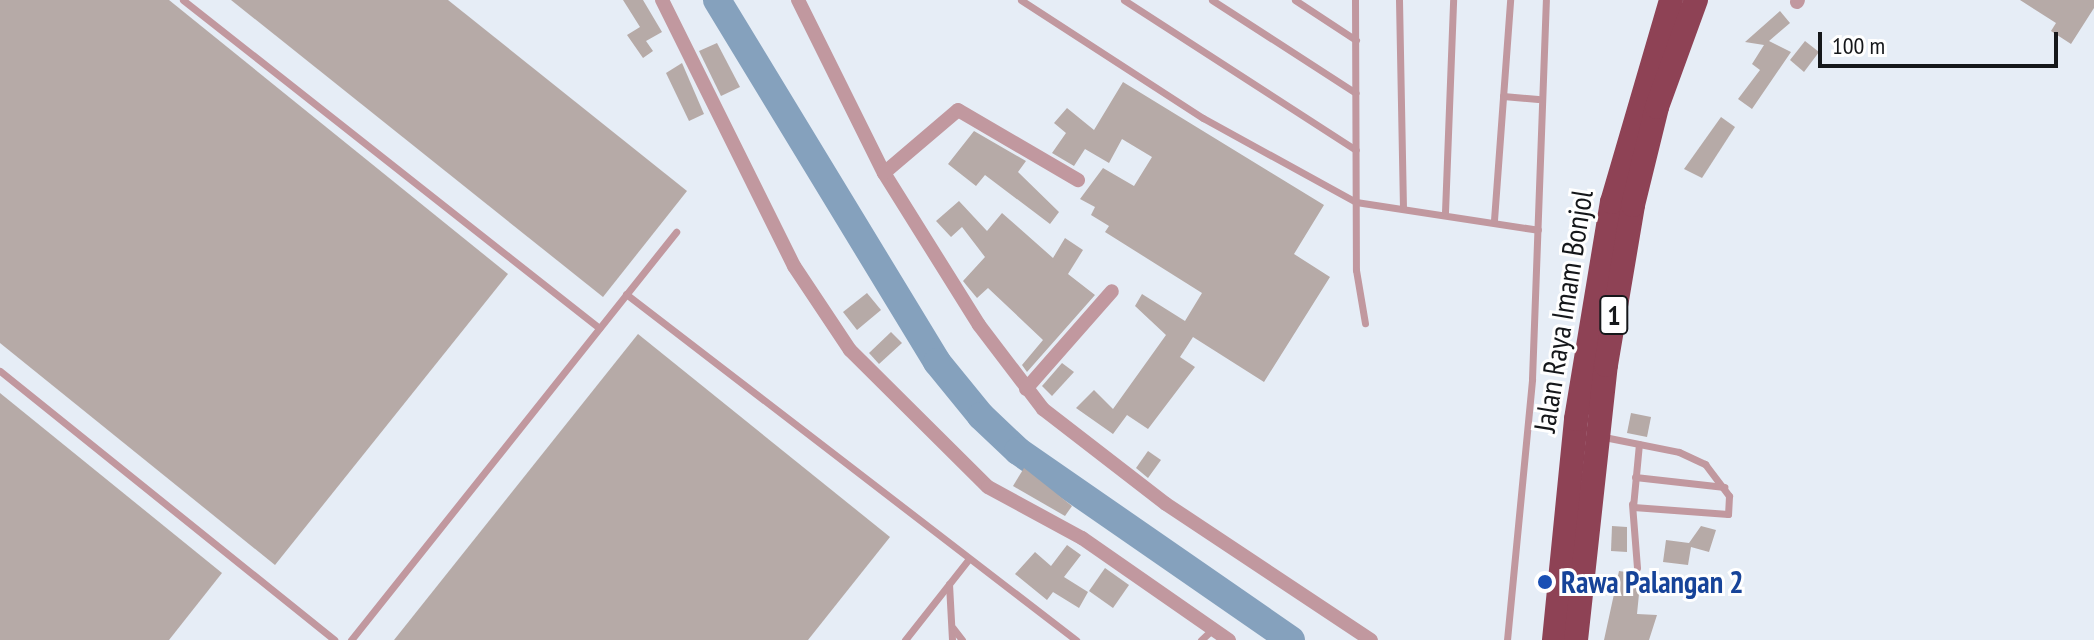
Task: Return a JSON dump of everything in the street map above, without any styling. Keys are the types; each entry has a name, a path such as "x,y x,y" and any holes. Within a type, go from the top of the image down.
{"highway":[{"name":"Jalan Raya Imam Bonjol","path":"1554,640 1578,404 1612,202 1671,0"},
{"name":"Jalan Raya Imam Bonjol","path":"1576,640 1598,435 1642,162 1696,0"}],"street":[{"path":"662,0 794,266 850,350 988,487 1082,538 1229,640"},
{"path":"798,0 884,173 1026,389 1122,473 1371,640"},
{"path":"884,173 958,110 1078,180"},
{"path":"1026,389 1112,291"}],"lane":[{"path":"183,0 599,328"},
{"path":"1021,0 1203,118 1356,202 1445,212 1538,230"},
{"path":"1124,0 1356,150"},
{"path":"1212,0 1356,93"},
{"path":"1295,0 1356,40"},
{"path":"1355,0 1356,202 1365,323"},
{"path":"1399,0 1403,208"},
{"path":"1445,212 1453,0"},
{"path":"1494,220 1510,0"},
{"path":"1507,640 1538,230 1538,99 1546,0"},
{"path":"1503,96 1538,99"},
{"path":"351,640 676,232"},
{"path":"626,294 968,560 1076,640"},
{"path":"0,371 334,640"},
{"path":"1598,435 1692,456 1724,487 1731,507 1719,518 1632,504"},
{"path":"1637,568 1632,504 1639,444"},
{"path":"1635,477 1724,487"},
{"path":"905,640 968,560"},
{"path":"949,584 952,640"},
{"path":"951,626 962,640"},
{"path":"1201,640 1213,629"}],"building":[{"path":"0,0 169,0 508,274 275,565 0,343"},
{"path":"231,0 448,0 687,191 603,297"},
{"path":"623,0 643,0 662,32 646,41 653,51 643,58 627,35 640,27"},
{"path":"2020,0 2094,0 2094,8 2071,44 2051,31 2056,23"},
{"path":"1780,11 1790,23 1769,41 1791,52 1752,109 1738,99 1760,70 1752,64 1764,45 1745,42"},
{"path":"1805,41 1819,52 1804,72 1790,60"},
{"path":"717,43 740,87 721,96 699,51"},
{"path":"682,63 704,114 689,121 666,73"},
{"path":"1123,82 1324,205 1294,254 1330,277 1264,382 1193,337 1180,357 1195,367 1148,429 1127,415 1113,434 1076,408 1094,390 1113,409 1166,335 1135,306 1142,294 1185,321 1202,293 1105,232 1109,226 1091,215 1095,207 1080,199 1103,168 1134,186 1152,157 1122,139 1109,163 1085,149 1074,166 1052,153 1066,133 1054,123 1067,108 1094,130"},
{"path":"1721,117 1735,127 1702,178 1684,169"},
{"path":"974,131 1026,161 1018,172 1059,212 1050,224 985,175 976,186 948,164"},
{"path":"959,201 987,231 1002,213 1053,258 1065,238 1083,250 1068,274 1095,295 1027,372 1022,365 1043,340 988,288 977,298 963,281 985,257 962,227 951,237 936,221"},
{"path":"867,293 881,310 857,330 843,312"},
{"path":"891,332 902,343 879,364 869,353"},
{"path":"638,334 890,537 808,640 394,640"},
{"path":"1062,363 1074,372 1052,396 1042,386"},
{"path":"0,393 222,573 169,640 0,640"},
{"path":"1631,413 1651,417 1647,437 1627,433"},
{"path":"1148,451 1161,460 1148,478 1136,468"},
{"path":"1024,468 1072,506 1065,516 1013,486"},
{"path":"1612,526 1627,527 1627,552 1611,551"},
{"path":"1701,526 1716,530 1709,552 1691,547 1688,565 1663,562 1666,540 1689,543"},
{"path":"1067,545 1081,555 1064,577 1088,592 1079,608 1053,592 1047,600 1015,574 1035,552 1051,566"},
{"path":"1105,568 1129,585 1113,608 1089,591"},
{"path":"1619,571 1641,574 1637,614 1657,615 1649,640 1604,640"}],"waterway":[{"path":"717,0 937,362 981,416 1018,451 1291,640"}],"place":[{"name":"Rawa Palangan 2","path":"1545,582"}]}
